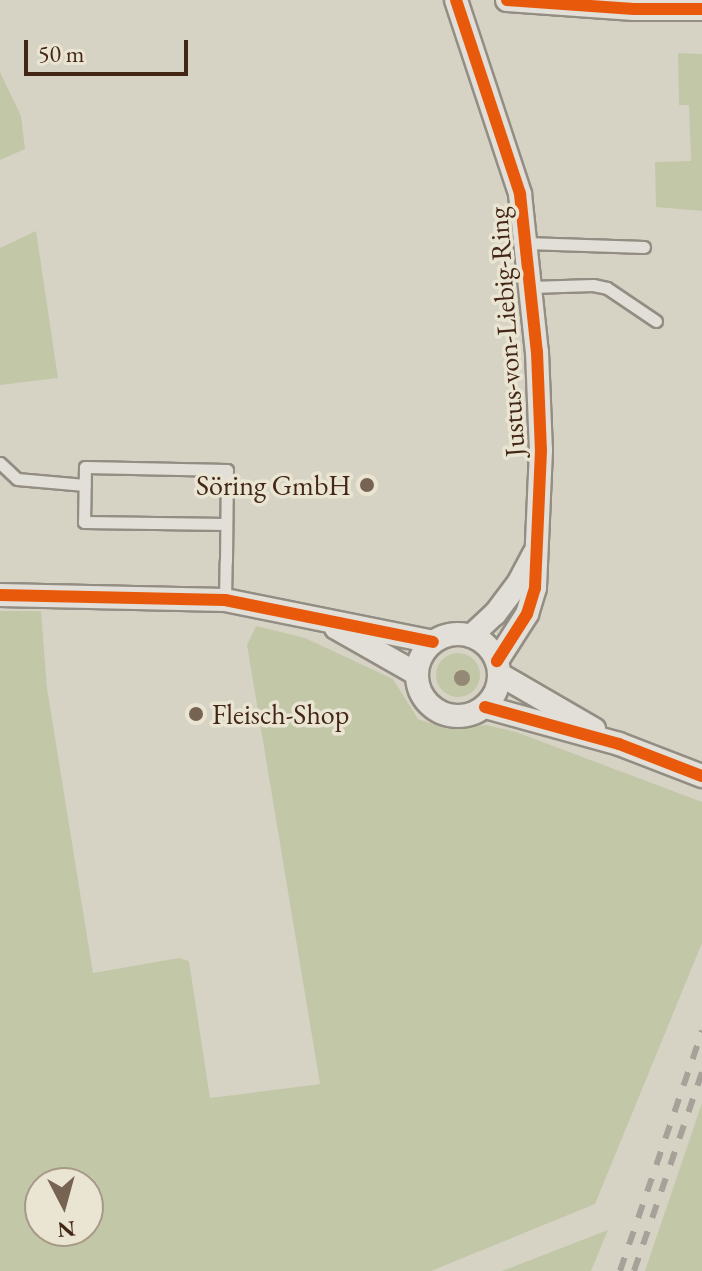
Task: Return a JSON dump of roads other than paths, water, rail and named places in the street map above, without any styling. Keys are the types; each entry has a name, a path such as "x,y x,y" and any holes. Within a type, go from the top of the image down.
{"street":[{"name":"Justus-von-Liebig-Ring","path":"456,0 480,82 511,161 531,287 541,450 538,546 530,607 498,667"},
{"path":"507,0 634,9 702,9"},
{"name":"Justus-von-Liebig-Ring","path":"471,636 495,614 519,582 538,546"},
{"path":"0,595 225,600 433,642 458,634 471,636 483,642 498,667 619,744"},
{"path":"317,617 417,674"},
{"path":"433,642 424,652 417,674 420,692 439,712 467,716 485,707 497,690 498,667"},
{"path":"485,707 619,744 702,776"}],"lane":[{"path":"526,243 644,247"},
{"path":"531,287 593,285 607,288 656,321"},
{"path":"0,463 17,479 85,485"},
{"path":"225,600 227,470 85,467 84,522 226,524"}],"railway":[{"path":"620,1271 702,1031"},
{"path":"634,1271 702,1072"}],"place":[{"name":"Söring GmbH","path":"367,485"},
{"name":"Fleisch-Shop","path":"196,714"}]}
